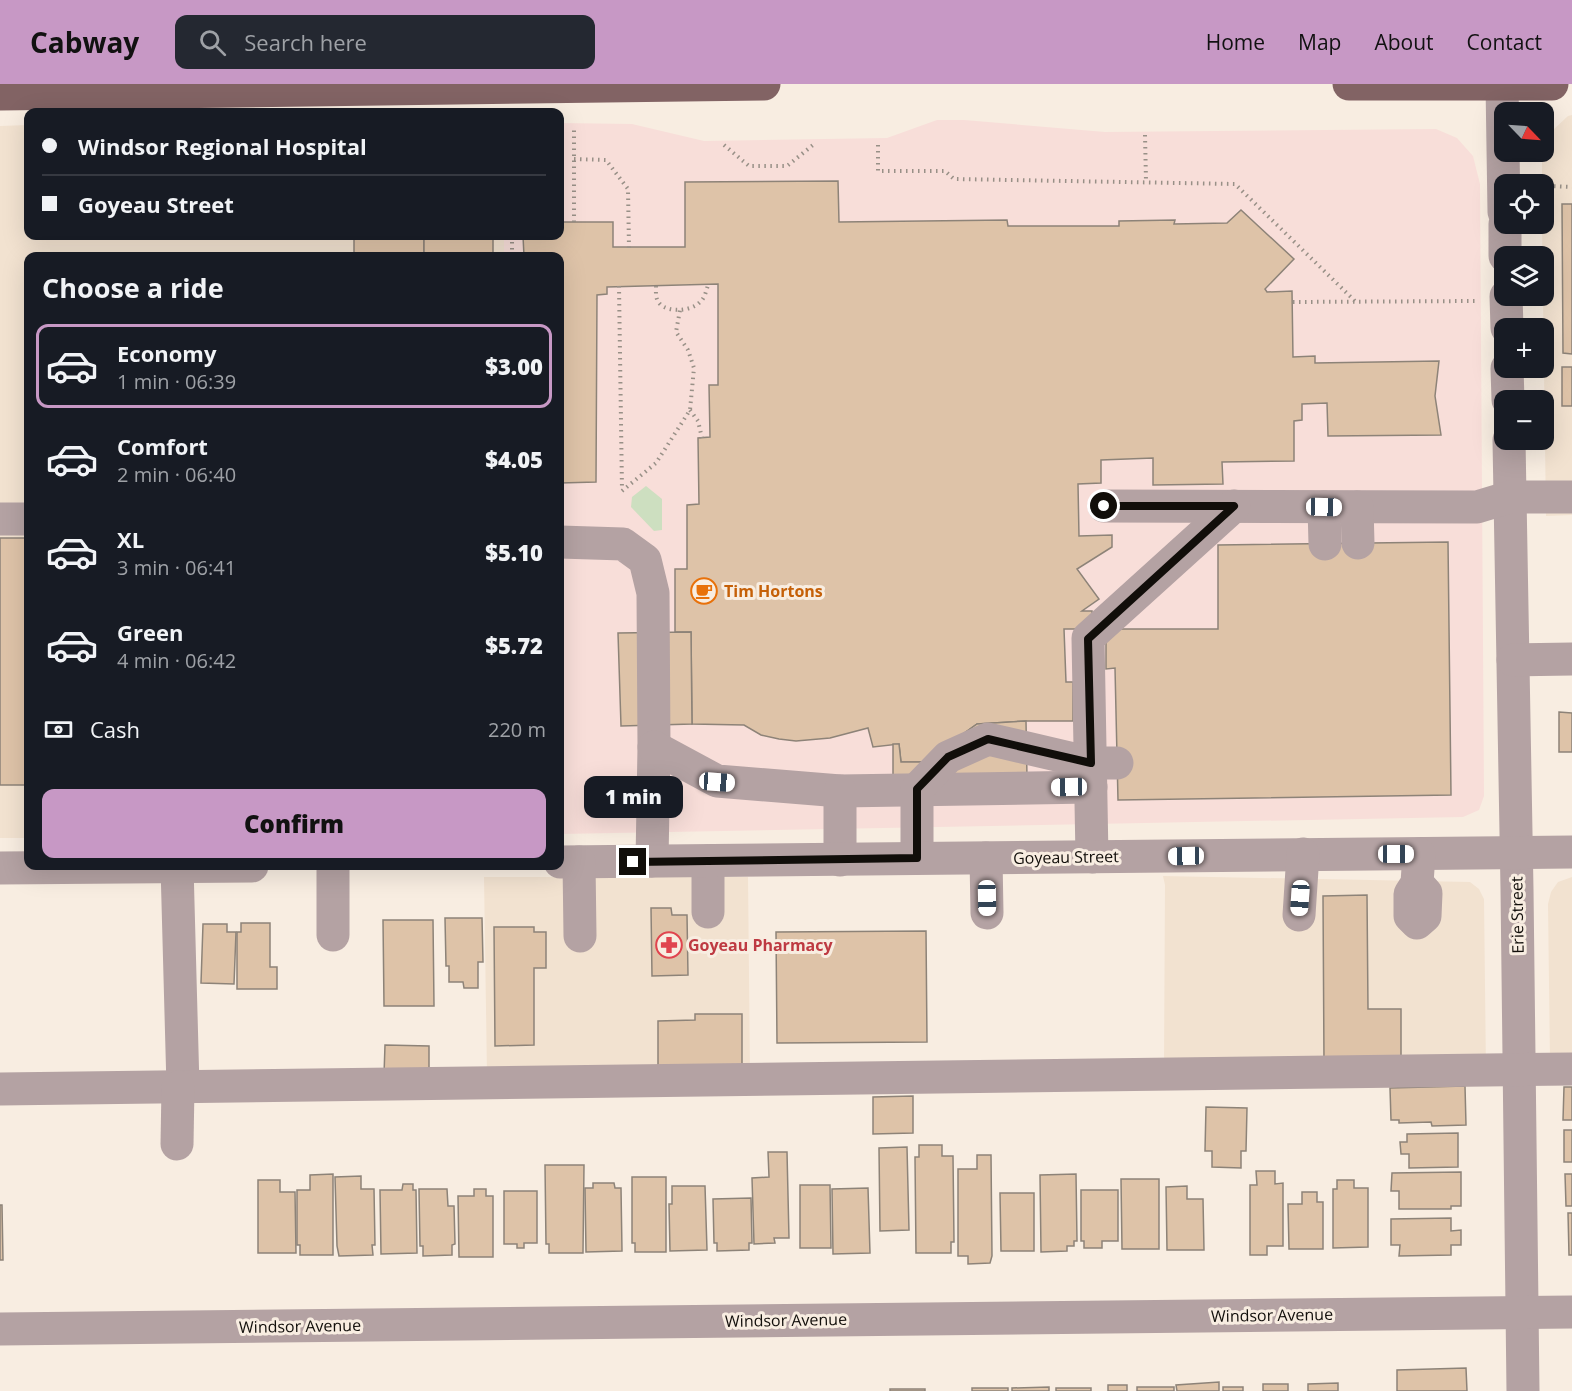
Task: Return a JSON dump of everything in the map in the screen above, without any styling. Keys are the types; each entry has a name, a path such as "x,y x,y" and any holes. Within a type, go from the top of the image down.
{"main road":[{"path":"10,91 764,84"},
{"path":"1349,84 1552,84"}],"street":[{"path":"1502,85 1503,174"},
{"path":"1491,298 1502,318"},
{"name":"Erie Street","path":"1509,450 1522,1391"},
{"path":"1104,506 1477,507 1510,497 1572,497"},
{"path":"1092,857 1100,771 1088,639 1234,506"},
{"path":"1324,507 1325,544"},
{"path":"1357,507 1358,543"},
{"path":"0,519 24,519"},
{"path":"564,542 623,544 645,560 653,593 652,861"},
{"path":"1513,660 1572,659"},
{"path":"917,858 917,789 948,757 988,739 1100,771"},
{"path":"654,747 717,782 840,790 917,789 1100,771"},
{"path":"840,790 840,860"},
{"name":"Goyeau Street","path":"569,862 1303,854 1418,869 1516,852 1572,852"},
{"path":"1299,915 1303,854"},
{"path":"986,858 987,913"},
{"path":"708,861 708,912"},
{"path":"569,862 580,936"},
{"path":"0,868 24,868"},
{"path":"168,1144 174,1087 177,870"},
{"path":"333,870 333,934"},
{"path":"0,1089 1572,1069"},
{"name":"Windsor Avenue","path":"0,1329 1572,1312"}],"path":[{"path":"574,128 574,222"},
{"path":"1145,135 1146,181"},
{"path":"724,145 749,166 787,166 813,145"},
{"path":"879,145 878,171 945,171 954,179 1235,184 1356,302"},
{"path":"574,159 606,160 628,189 629,248"},
{"path":"1554,186 1572,187"},
{"path":"656,286 656,298 660,305 669,310 680,310 699,304 705,296 708,285"},
{"path":"619,286 622,490 656,463 690,411 694,368 688,350 676,332 680,310"},
{"path":"1293,302 1491,298"},
{"path":"690,411 698,421 702,438"}],"shaded area":[{"path":"1572,115 1572,515 1546,516 1545,450 1554,450 1554,390 1544,390 1544,378 1554,378 1554,318 1543,318 1543,306 1554,306 1554,246 1542,246 1542,234 1554,234 1554,174 1542,174 1542,162 1554,162 1554,129"},
{"path":"937,120 964,120 1105,132 1436,129 1457,138 1473,156 1480,184 1484,796 1479,810 1463,817 564,834 564,252 504,252 504,240 564,240 564,123 632,124 704,141 887,138"},
{"path":"24,125 24,240 504,240 504,252 24,252 24,838 0,838 0,126"},
{"path":"1163,876 1470,882 1479,889 1484,899 1486,1072 1164,1066 1165,885"},
{"path":"484,877 748,877 750,1072 487,1074"},
{"path":"1572,877 1572,1060 1550,1060 1548,904 1551,892 1558,882"}],"green space":[{"path":"646,486 662,499 662,530 654,531 631,507 632,497"}],"building":[{"path":"838,181 839,222 1007,220 1008,226 1119,226 1119,221 1175,220 1174,224 1227,223 1241,210 1294,259 1265,289 1267,292 1292,291 1293,357 1315,356 1315,363 1439,361 1435,396 1441,435 1328,436 1327,403 1302,404 1302,420 1294,421 1294,461 1222,462 1223,484 1153,485 1153,458 1101,460 1101,483 1078,484 1079,536 1112,535 1112,547 1077,569 1099,599 1082,611 1092,611 1093,629 1064,629 1066,682 1073,682 1073,721 977,724 924,762 901,762 899,744 873,747 868,728 830,738 796,741 761,735 744,725 692,724 691,632 675,632 675,569 687,569 687,505 699,504 698,438 710,437 709,385 718,385 718,284 607,287 607,294 597,295 596,482 564,483 564,252 524,252 523,240 564,240 564,222 613,222 613,247 685,247 685,182"},
{"path":"1562,204 1572,204 1572,354 1563,353"},
{"path":"354,240 424,240 424,252 354,252"},
{"path":"424,240 493,240 493,252 424,252"},
{"path":"1562,367 1572,367 1572,406 1562,406"},
{"path":"0,538 24,538 24,785 0,785"},
{"path":"1448,542 1451,795 1118,800 1115,668 1106,669 1106,629 1218,629 1218,545"},
{"path":"691,632 692,724 621,726 618,633"},
{"path":"1559,712 1572,713 1572,752 1559,752"},
{"path":"1026,721 1027,778 893,780 893,744 899,744 901,762 924,762 977,724"},
{"path":"1367,895 1368,1009 1401,1009 1401,1062 1324,1063 1323,896"},
{"name":"Goyeau Pharmacy","path":"651,908 671,908 672,915 687,915 688,975 652,976"},
{"path":"445,918 482,918 483,962 478,962 478,988 464,988 463,982 449,982 449,966 446,966"},
{"path":"383,920 433,920 434,1006 384,1006"},
{"path":"241,923 270,923 270,967 277,967 277,989 237,989 237,932 241,932"},
{"path":"203,924 227,924 227,932 236,932 234,984 201,983"},
{"path":"494,927 534,927 534,932 546,932 546,968 534,968 534,1045 495,1046"},
{"path":"926,931 927,1042 777,1043 776,932"},
{"path":"695,1014 742,1014 742,1069 658,1070 658,1021 695,1020"},
{"path":"385,1045 429,1046 429,1076 384,1075"},
{"path":"1465,1086 1466,1125 1432,1126 1431,1122 1399,1123 1399,1120 1391,1120 1390,1088"},
{"path":"1564,1087 1572,1087 1572,1120 1563,1120"},
{"path":"913,1096 913,1133 873,1134 873,1097"},
{"path":"1206,1107 1247,1108 1246,1151 1241,1151 1241,1168 1212,1167 1212,1151 1205,1151"},
{"path":"1564,1130 1572,1130 1572,1162 1564,1162"},
{"path":"1458,1133 1458,1167 1409,1168 1409,1154 1401,1154 1400,1142 1407,1142 1407,1134"},
{"path":"919,1145 942,1145 942,1156 953,1156 954,1242 951,1242 951,1253 916,1253 915,1157 919,1157"},
{"path":"907,1147 909,1230 880,1231 879,1148"},
{"path":"768,1152 787,1152 789,1238 774,1238 775,1243 754,1244 752,1178 769,1177"},
{"path":"977,1155 991,1155 992,1256 990,1263 968,1264 968,1256 958,1256 958,1169 977,1169"},
{"path":"545,1165 584,1165 583,1253 549,1253 549,1244 546,1244"},
{"path":"1256,1171 1275,1171 1275,1184 1283,1183 1283,1246 1267,1246 1267,1255 1250,1255 1250,1185 1257,1185"},
{"path":"1461,1172 1461,1206 1451,1206 1451,1209 1399,1209 1399,1191 1391,1191 1392,1173"},
{"path":"333,1174 333,1255 300,1255 300,1245 297,1245 297,1190 310,1190 310,1175"},
{"path":"1076,1174 1077,1241 1074,1241 1074,1246 1067,1246 1067,1251 1041,1252 1040,1175"},
{"path":"1565,1174 1572,1174 1572,1206 1566,1206"},
{"path":"361,1176 361,1189 374,1189 375,1245 372,1245 373,1255 339,1256 335,1177"},
{"path":"632,1177 666,1177 666,1252 635,1252 635,1243 632,1243"},
{"path":"1121,1179 1159,1179 1159,1249 1122,1249"},
{"path":"258,1180 280,1180 280,1192 295,1192 296,1253 258,1253"},
{"path":"1337,1180 1354,1180 1354,1188 1368,1188 1368,1247 1333,1248 1333,1189 1337,1189"},
{"path":"593,1183 614,1183 615,1188 621,1188 622,1251 586,1252 585,1188 593,1188"},
{"path":"403,1184 413,1184 413,1190 416,1190 417,1253 381,1254 380,1190 402,1190"},
{"path":"800,1185 830,1185 831,1248 800,1248"},
{"path":"672,1186 705,1186 707,1250 670,1251 669,1204 672,1204"},
{"path":"1187,1186 1187,1199 1203,1199 1204,1250 1167,1250 1166,1187"},
{"path":"868,1188 870,1253 833,1254 832,1189"},
{"path":"419,1189 447,1189 448,1206 454,1206 455,1244 452,1245 452,1255 423,1256 423,1246 420,1246"},
{"path":"474,1189 486,1189 486,1196 493,1196 493,1257 459,1257 458,1196 474,1196"},
{"path":"1081,1190 1118,1190 1118,1241 1102,1241 1102,1248 1084,1248 1084,1241 1081,1241"},
{"path":"504,1191 537,1191 537,1243 524,1243 524,1248 517,1248 517,1244 504,1244"},
{"path":"1302,1192 1317,1192 1317,1202 1323,1202 1323,1249 1289,1249 1288,1204 1302,1204"},
{"path":"1000,1193 1034,1193 1034,1251 1001,1251"},
{"path":"751,1198 752,1243 749,1243 749,1250 717,1251 717,1243 714,1243 713,1199"},
{"path":"0,1205 2,1205 3,1260 0,1260"},
{"path":"1568,1213 1572,1213 1572,1255 1569,1255"},
{"path":"1451,1218 1451,1231 1461,1230 1461,1245 1451,1245 1451,1255 1399,1256 1400,1245 1391,1245 1391,1219"},
{"path":"1466,1368 1467,1391 1397,1391 1397,1370"},
{"path":"1219,1382 1219,1391 1177,1391 1176,1385"},
{"path":"1338,1383 1338,1391 1308,1391 1308,1384"},
{"path":"1263,1384 1288,1384 1288,1391 1263,1391"},
{"path":"1108,1385 1127,1385 1127,1391 1108,1391"},
{"path":"1049,1387 1049,1391 1012,1391 1012,1388"},
{"path":"1137,1387 1174,1387 1174,1391 1137,1391"},
{"path":"1223,1387 1243,1387 1243,1391 1223,1391"},
{"path":"972,1388 1008,1388 1008,1391 972,1391"},
{"path":"1056,1388 1091,1388 1091,1391 1056,1391"},
{"path":"890,1389 925,1389 925,1391 890,1391"}],"place":[{"name":"Tim Hortons","path":"704,591"},
{"name":"Goyeau Pharmacy","path":"669,945"}],"route":[{"path":"633,862 917,858 917,789 948,757 988,739 1091,763 1088,639 1234,506 1104,506"}]}
